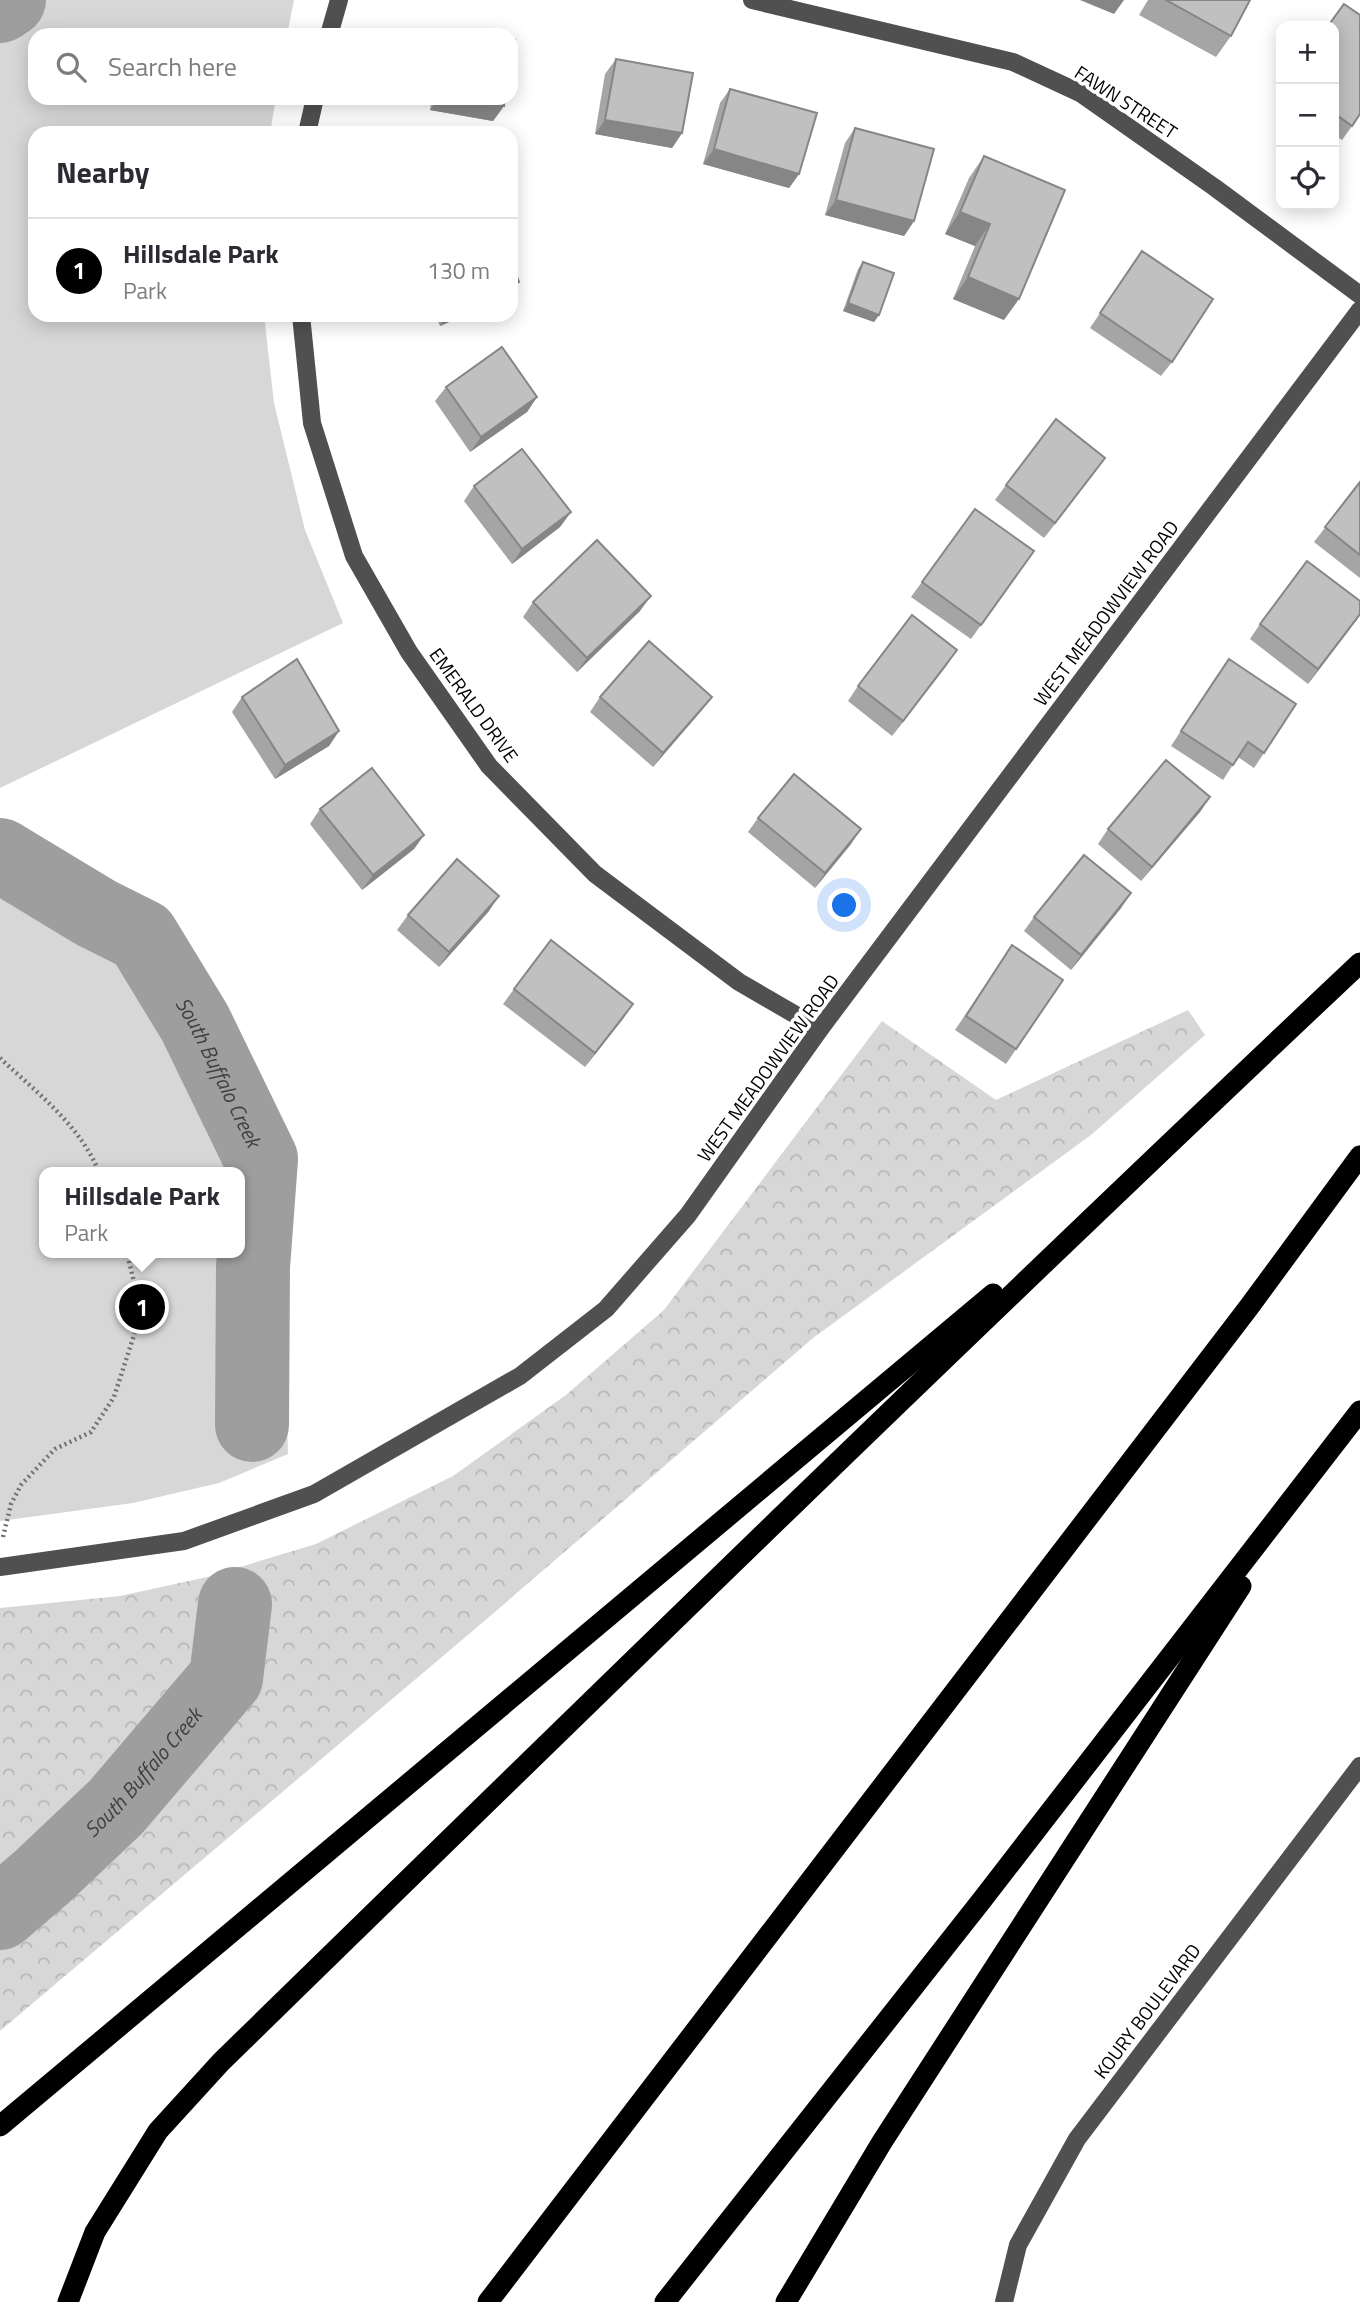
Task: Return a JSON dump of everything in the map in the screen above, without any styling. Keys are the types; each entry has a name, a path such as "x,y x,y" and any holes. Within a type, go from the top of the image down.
{"highway":[{"path":"68,2302 95,2232 158,2131 222,2062 640,1652 1132,1178 1360,963"},
{"path":"488,2302 1249,1307 1360,1156"},
{"path":"0,2126 1132,1178"},
{"path":"664,2302 982,1900 1360,1411"},
{"path":"786,2302 882,2142 1317,1468"}],"street":[{"path":"331,28 339,0"},
{"name":"FAWN STREET","path":"752,0 1013,62 1080,93 1214,187 1360,295"},
{"path":"309,126 313,105"},
{"name":"WEST MEADOWVIEW ROAD","path":"0,1567 184,1541 314,1494 520,1376 606,1309 688,1215 820,1029 1360,310"},
{"name":"EMERALD DRIVE","path":"301,322 312,423 354,556 409,652 489,766 595,874 739,982 820,1029"},
{"name":"KOURY BOULEVARD","path":"1004,2302 1018,2245 1077,2139 1360,1766"}],"path":[{"path":"0,1058 61,1115 97,1167"},
{"path":"0,1549 11,1504 21,1485 55,1449 91,1432 114,1397 135,1332 134,1282 128,1258"}],"green space":[{"path":"0,0 294,0 288,28 28,28 28,105 275,105 271,126 28,126 28,322 265,322 274,403 305,530 343,623 0,788"},
{"path":"0,818 149,914 237,1042 279,1159 288,1454 219,1483 133,1503 0,1521"},
{"path":"1188,1010 1205,1035 1091,1135 813,1338 482,1623 0,2031 0,1608 120,1596 207,1577 316,1544 453,1476 566,1395 664,1310 882,1021 996,1100"}],"building":[{"path":"1166,0 1250,0 1231,36"},
{"path":"1344,4 1360,15 1360,114 1352,126 1339,117 1339,21 1332,21"},
{"path":"616,59 693,73 682,133 605,120"},
{"path":"730,89 817,113 799,174 714,149"},
{"path":"855,128 934,149 914,221 836,200"},
{"path":"984,156 1065,190 1019,299 968,277 990,224 960,212"},
{"path":"1142,251 1213,299 1172,362 1100,313"},
{"path":"863,262 894,273 879,315 848,303"},
{"path":"502,347 537,397 481,437 446,387"},
{"path":"1056,419 1105,458 1055,523 1006,485"},
{"path":"522,449 571,512 522,549 474,486"},
{"path":"1360,482 1360,555 1325,527"},
{"path":"975,509 1034,551 981,625 922,582"},
{"path":"597,540 651,596 587,658 533,602"},
{"path":"1307,561 1360,601 1360,614 1318,669 1260,624"},
{"path":"912,615 957,650 903,721 858,686"},
{"path":"649,641 712,697 663,753 600,697"},
{"path":"297,659 339,731 285,765 242,697"},
{"path":"1229,659 1296,704 1264,753 1248,742 1233,765 1181,731"},
{"path":"1166,760 1210,797 1152,867 1108,829"},
{"path":"372,768 424,835 373,875 320,809"},
{"path":"794,774 861,829 825,873 758,818"},
{"path":"1084,855 1131,893 1081,955 1034,917"},
{"path":"457,859 499,896 449,952 408,915"},
{"path":"551,940 633,1004 595,1053 514,989"},
{"path":"1012,945 1063,980 1016,1049 966,1016"}],"waterway":[{"name":"South Buffalo Creek","path":"0,6 9,0"},
{"name":"South Buffalo Creek","path":"0,855 96,913 142,936 195,1023 261,1159 253,1267 252,1425"},
{"name":"South Buffalo Creek","path":"0,1913 116,1807 226,1678 235,1604"}],"place":[{"name":"Hillsdale Park","path":"142,1307"}]}
